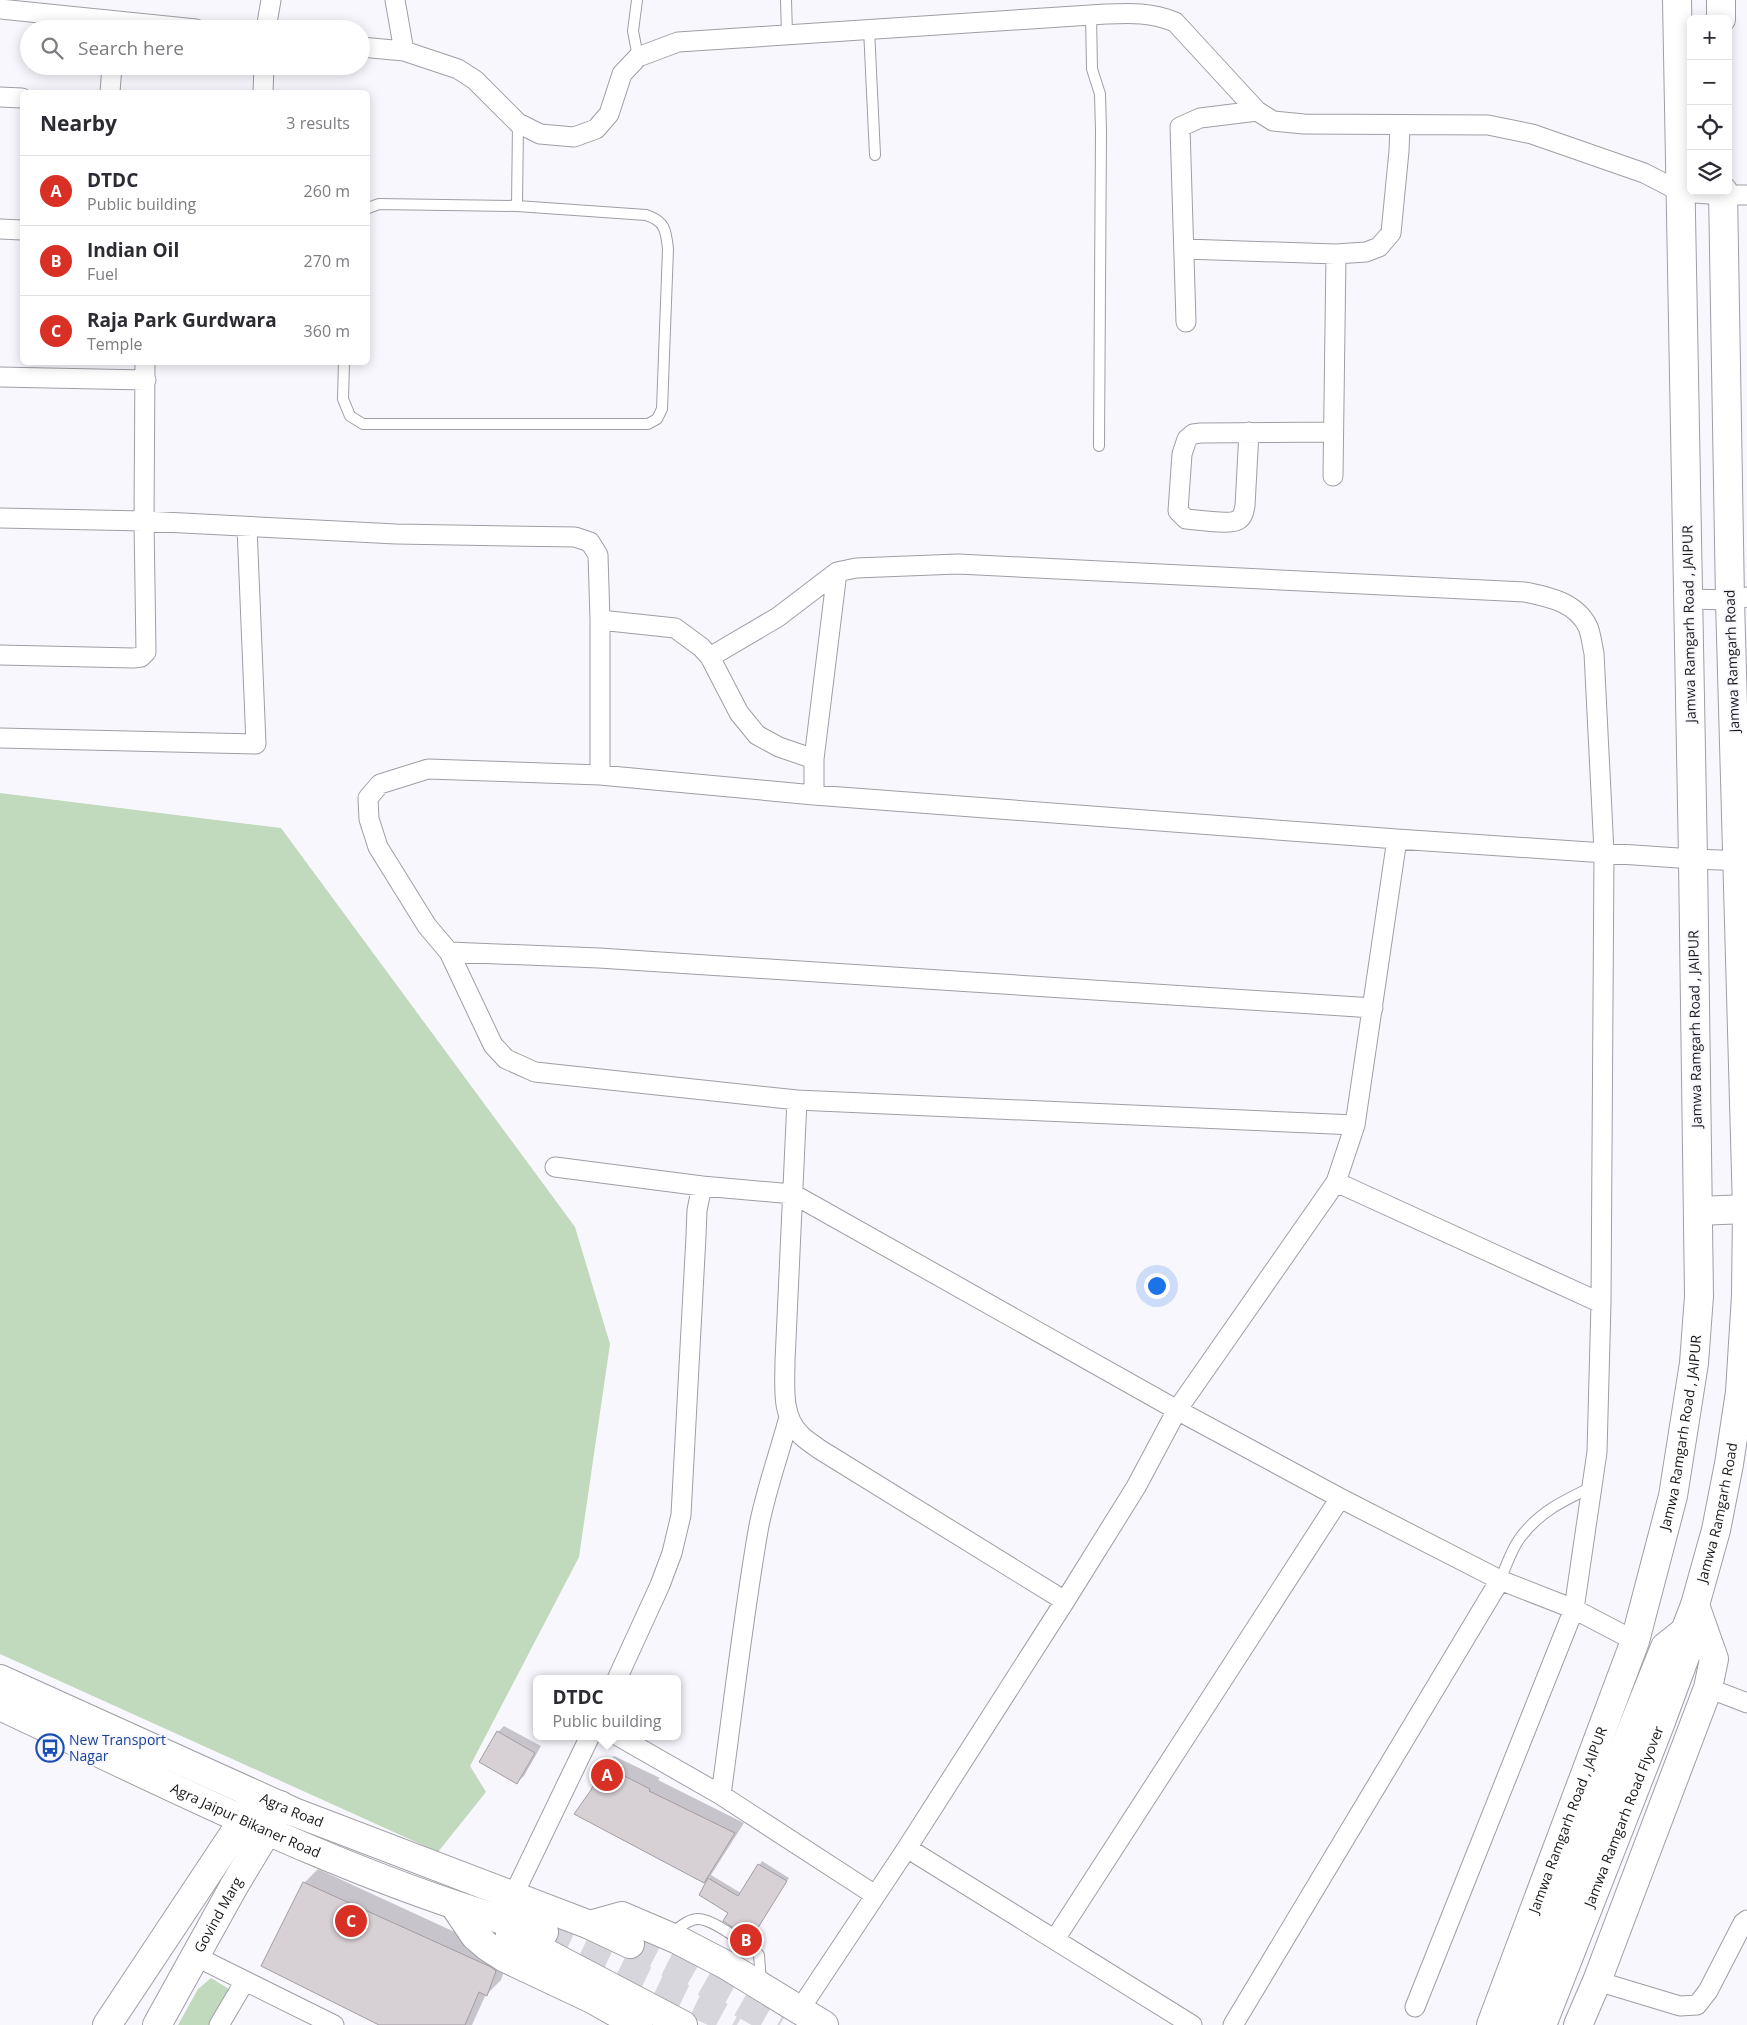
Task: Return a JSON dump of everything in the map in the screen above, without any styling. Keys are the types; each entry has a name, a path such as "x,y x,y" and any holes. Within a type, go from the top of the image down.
{"main road":[{"name":"Jamwa Ramgarh Road , JAIPUR","path":"1491,2025 1635,1641 1673,1496 1694,1363 1699,1296 1678,0"},
{"path":"1721,0 1721,15"},
{"name":"Jamwa Ramgarh Road","path":"1695,1605 1716,1530 1729,1464 1740,1392 1746,1295 1747,1209 1743,861 1731,195"},
{"path":"1698,1211 1747,1209"},
{"path":"1513,2025 1649,1718 1665,1647 1685,1631 1695,1605"},
{"path":"1578,2025 1597,1981 1708,1688 1714,1660 1695,1605"},
{"name":"Agra Road","path":"0,1679 280,1805 590,1925 630,1944"},
{"name":"Agra Jaipur Bikaner Road","path":"0,1706 267,1831 383,1880 497,1920 544,1932"},
{"name":"Jamwa Ramgarh Road Flyover","path":"1542,2025 1649,1718"},
{"path":"106,2025 243,1820 256,1794"},
{"name":"Govind Marg","path":"157,2025 280,1805"},
{"path":"454,1905 475,1936 505,1958 592,1999 646,2017 683,2025"},
{"path":"590,1925 622,1916 668,1935 726,1965 824,2025"},
{"path":"497,1920 512,1937 646,2017"}],"street":[{"path":"268,20 271,0"},
{"path":"395,0 404,51"},
{"path":"0,9 80,20"},
{"path":"370,48 404,51 458,69 475,80 518,123 540,134 574,137 596,130 609,114 622,74 638,57 678,42 1091,15 1137,13 1158,15 1174,22 1257,112 1273,120 1304,124 1488,125 1532,134 1644,172 1682,192 1687,192"},
{"path":"110,90 111,75"},
{"path":"264,75 264,90"},
{"path":"0,97 20,98"},
{"path":"1186,322 1180,127 1200,118 1257,112"},
{"path":"1185,249 1336,254 1366,252 1379,247 1391,233 1400,151 1400,126"},
{"path":"0,229 20,230"},
{"path":"1333,476 1336,254"},
{"path":"0,377 145,371 144,521 146,652 141,657 133,658 0,655"},
{"path":"1249,432 1243,516 1231,522 1186,519 1181,516 1178,510 1182,454 1186,439 1193,434 1201,432 1249,432 1334,432"},
{"path":"0,518 144,521 396,534 575,537 590,542 598,555 600,775"},
{"path":"0,738 256,744 247,526"},
{"path":"710,657 778,617 837,572 856,568 958,564 1525,592 1552,598 1577,611 1588,627 1594,654 1604,852 1597,1452 1574,1610 1415,2007"},
{"path":"814,795 814,759 837,572"},
{"path":"1689,599 1738,599"},
{"path":"600,620 675,628 701,647 710,657 739,713 757,735 779,748 814,759"},
{"path":"1355,1125 797,1100 535,1072 506,1059 493,1045 449,952 427,926 378,847 369,819 368,798 380,784 428,769 600,775 814,795 1397,839 1604,852 1693,860 1743,861"},
{"path":"800,2009 907,1848 1066,1601 1136,1487 1177,1410 1336,1182 1355,1125 1397,839"},
{"path":"449,952 599,958 1373,1008"},
{"path":"797,1100 785,1361 785,1394 789,1417 799,1433 819,1449 1066,1601"},
{"path":"555,1167 702,1186 793,1194 1177,1410 1340,1498 1500,1580 1574,1610 1635,1641"},
{"path":"1336,1182 1600,1303"},
{"path":"619,1675 660,1585 672,1553 681,1515 696,1227 702,1186"},
{"path":"721,1795 758,1530 770,1480 789,1417"},
{"path":"1055,1939 1340,1498"},
{"path":"1233,2025 1500,1580"},
{"path":"1708,1688 1747,1702"},
{"path":"513,1896 588,1740"},
{"path":"625,1740 721,1795 875,1896"},
{"path":"907,1848 1192,2025"},
{"path":"1597,1981 1680,2006 1697,2005 1708,1991 1743,1923 1747,1920"},
{"path":"195,1956 334,2025"},
{"path":"219,2025 244,1981"}],"lane":[{"path":"637,0 633,31 638,57"},
{"path":"786,0 787,34"},
{"path":"1091,15 1092,68 1100,94 1101,131 1099,446"},
{"path":"869,29 875,155"},
{"path":"517,206 518,123"},
{"path":"344,365 343,398 350,416 363,424 648,424 657,419 662,409 668,248 666,231 657,219 646,215 517,206 379,204 370,207"},
{"path":"1500,1580 1519,1539 1536,1521 1553,1506 1592,1487"}],"green space":[{"path":"0,793 281,828 575,1227 610,1344 579,1557 470,1766 486,1792 438,1852 0,1654"},
{"path":"211,1978 229,1989 229,2000 215,2025 178,2025 198,1989"}],"building":[{"path":"497,1731 535,1753 517,1784 479,1762"},
{"path":"603,1765 650,1789 649,1791 735,1833 704,1883 574,1814 591,1790"},
{"path":"758,1864 787,1881 751,1939 723,1921 728,1913 699,1895 708,1878 738,1896"},
{"path":"303,1882 491,1967 496,1971 487,1996 479,1992 465,2025 379,2025 261,1966"}],"tunnel":[{"path":"544,1932 737,2025"},
{"path":"630,1944 686,1972 780,2025"}],"place":[{"name":"New Transport Nagar","path":"50,1748"},
{"name":"DTDC","path":"607,1775"},
{"name":"Raja Park Gurdwara","path":"351,1921"},
{"name":"Indian Oil","path":"746,1940"}]}
